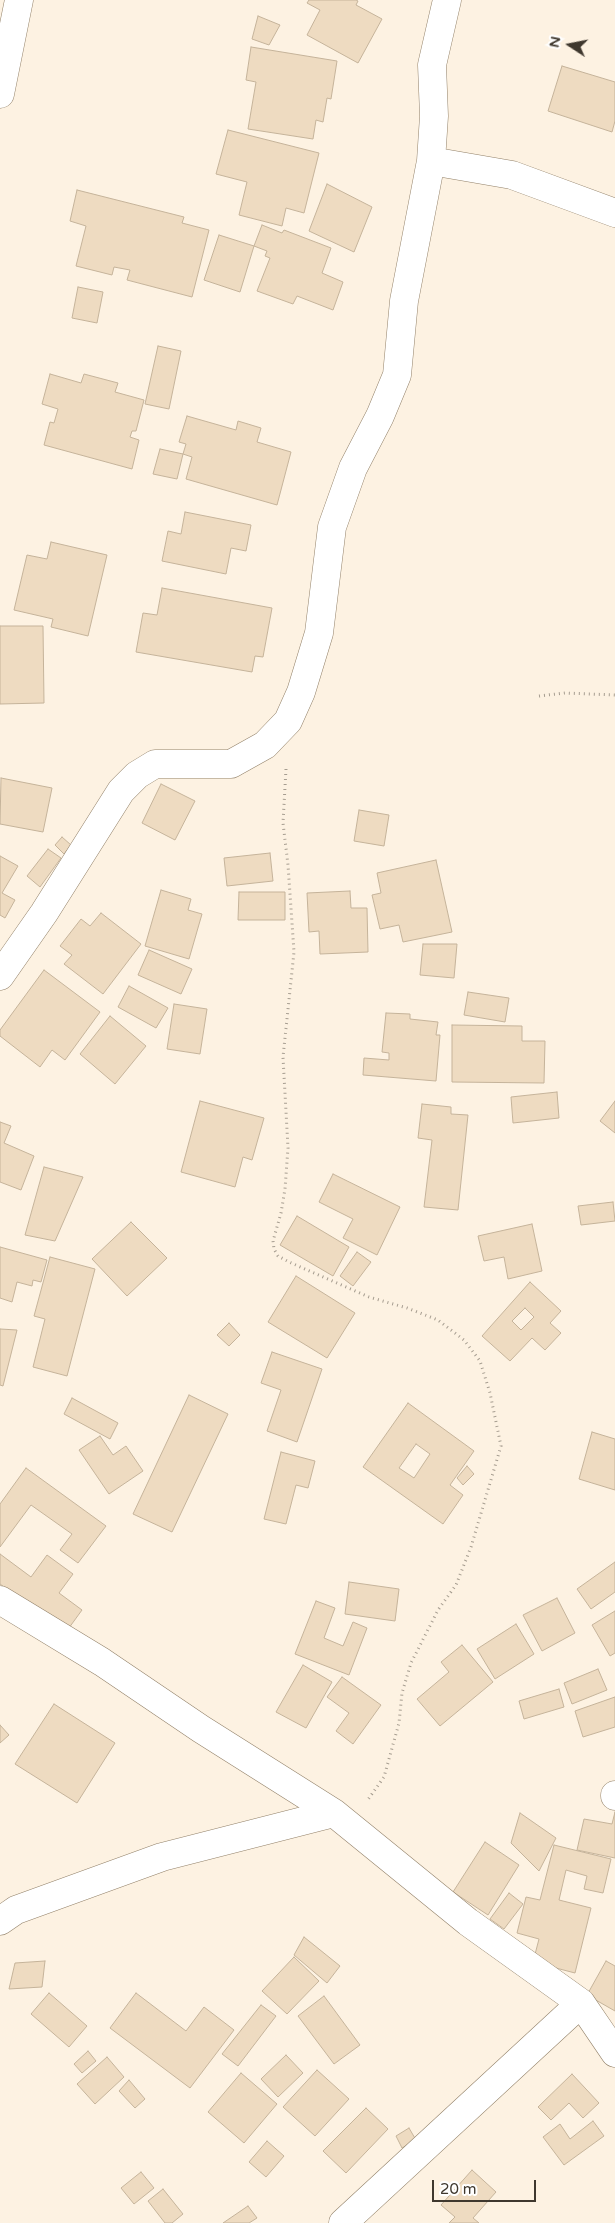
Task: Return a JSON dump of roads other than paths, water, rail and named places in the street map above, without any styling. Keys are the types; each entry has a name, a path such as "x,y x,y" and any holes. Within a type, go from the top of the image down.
{"street":[{"path":"0,94 19,0"},
{"path":"0,976 44,913 121,791 138,775 155,764 231,764 265,746 288,721 301,692 319,633 332,527 353,468 380,416 397,375 404,301 431,160 434,116 432,65 445,2"},
{"path":"431,160 512,175 615,213"},
{"path":"0,1600 102,1662 201,1729 341,1819 468,1922 581,2003 615,2053"},
{"path":"0,1921 16,1910 162,1857 341,1819"},
{"path":"343,2223 581,2003"}]}
